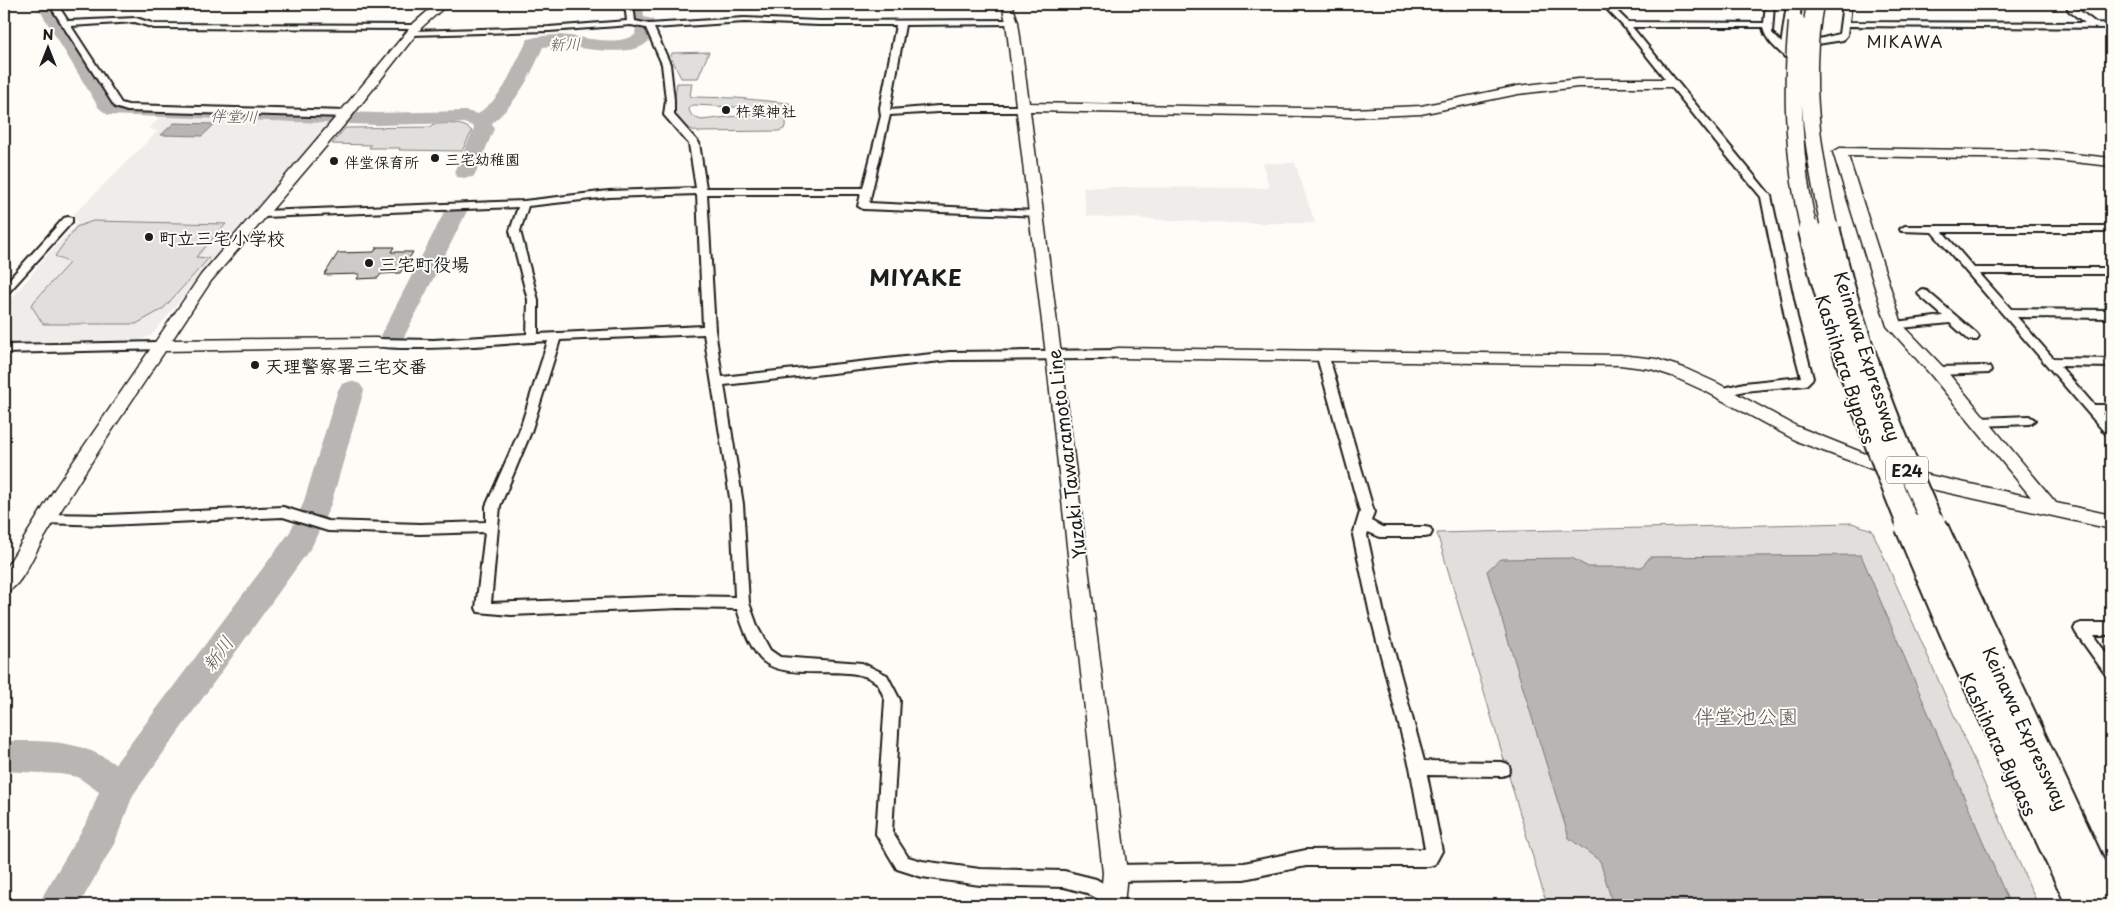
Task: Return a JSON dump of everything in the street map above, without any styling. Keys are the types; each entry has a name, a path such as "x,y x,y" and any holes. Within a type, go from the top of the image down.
{"highway":[{"name":"Kashihara Bypass","path":"1794,4 1787,67 1791,145 1804,231 1826,313 1878,464 1940,615 2073,905"},
{"name":"Keinawa Expressway","path":"1800,4 1792,66 1794,146 1809,232 1831,314 1883,464 1946,617 2080,905"},
{"name":"Keinawa Expressway","path":"1815,4 1809,50 1813,149 1830,238 1852,317 1906,467 2110,905"},
{"name":"Kashihara Bypass","path":"1819,4 1812,74 1818,150 1835,240 1858,318 1918,479 1981,620 2111,892"}],"street":[{"path":"53,4 118,105 127,108 344,117"},
{"path":"4,585 60,495 206,278 263,214 414,30 442,4"},
{"path":"629,4 631,23"},
{"name":"Yuzaki Tawaramoto Line","path":"1007,4 1012,22 1054,355 1115,873 1112,902"},
{"path":"1606,4 1626,24 1724,148 1766,196 1790,317 1806,380 1802,382 1744,387 1720,393"},
{"path":"1770,4 1766,32 1768,37 1788,55"},
{"path":"1814,43 1840,38 1843,35 1847,4"},
{"path":"2070,4 2072,8 2094,26"},
{"path":"66,24 136,20 154,26 414,30 549,29 631,23 649,26 744,20 819,23 1012,22"},
{"path":"901,22 885,108 886,113 863,206 1028,212 1036,214"},
{"path":"1626,24 1767,25"},
{"path":"1844,24 2111,26"},
{"path":"649,26 666,64 670,100 669,115 694,143 702,192 709,330 737,504 742,603 751,630 764,654 776,663 862,669 882,679 893,700 884,834 903,863 922,870 980,877 1064,879 1090,885 1112,902"},
{"path":"886,113 938,109 1018,109 1023,107 1352,113 1429,109 1518,90 1578,83 1672,83"},
{"path":"2050,508 1937,371 1895,326 1840,152 2046,155 2111,162"},
{"path":"263,214 524,204 547,200 660,192 866,191"},
{"path":"524,204 515,231 532,300 534,322 532,338"},
{"path":"4,291 68,220"},
{"path":"1905,229 2111,229"},
{"path":"1935,229 2111,432"},
{"path":"1970,271 2111,271"},
{"path":"1923,293 1973,337"},
{"path":"2008,313 2111,314"},
{"path":"1895,326 1952,319"},
{"path":"4,349 397,344 709,330"},
{"path":"555,337 525,432 492,506 492,527 483,608 511,609 679,602 742,603"},
{"path":"718,382 950,356 1101,355 1118,353 1620,360 1659,366 1696,379 1791,431 1826,446 1918,479 2111,522"},
{"path":"1115,873 1244,871 1306,858 1429,858 1434,851 1418,768 1377,614 1360,535 1366,512 1323,357"},
{"path":"2050,362 2111,363"},
{"path":"1937,371 1985,370"},
{"path":"2090,410 2111,410"},
{"path":"1980,422 2030,420"},
{"path":"46,519 108,520 283,512 328,526 420,529 492,527"},
{"path":"1363,523 1380,532 1425,532"},
{"path":"2111,630 2082,629 2111,671"},
{"path":"1418,768 1502,769"}],"shaded area":[{"name":"町立三宅小学校","path":"159,118 330,123 249,216 152,335 139,341 4,343 4,308 51,251 78,223 72,216 158,131 149,129"},
{"path":"174,123 215,124 202,136 161,135"},
{"path":"1263,163 1295,163 1315,223 1228,223 1087,216 1083,187 1269,188"},
{"name":"伴堂池公園","path":"1861,555 2010,905 1613,905 1600,861 1569,838 1487,571 1500,559 1572,558 1588,567 1642,567 1650,557"}],"green space":[{"path":"709,52 698,78 681,78 671,57 672,53"},
{"path":"677,83 692,83 690,96 693,97 736,98 792,104 784,129 779,131 698,132 686,127 673,112","holes":["694,105 753,108 756,110 756,114 701,120 692,116 689,110 690,106"]},
{"path":"433,124 459,124 472,131 462,151 399,150 400,148 369,148 371,145 332,144 345,128 431,127"},
{"path":"93,221 226,224 196,257 209,258 163,309 136,324 43,324 31,305 69,263 55,256 76,227"},
{"name":"伴堂池公園","path":"1852,523 1872,530 2038,905 1547,905 1437,533"}],"building":[{"name":"三宅町役場","path":"377,247 394,247 391,252 413,252 400,273 381,274 378,278 357,279 360,274 324,275 338,253 374,252"}],"waterway":[{"name":"伴堂川","path":"45,4 109,108 115,111 377,119 466,117 481,122"},
{"name":"新川","path":"481,122 499,106 514,87 535,43 560,41 622,45 634,43 642,38 646,23 635,20 634,4"},
{"name":"新川","path":"465,172 484,129 481,122"},
{"name":"新川","path":"393,335 457,209"},
{"name":"新川","path":"119,786 302,538 317,504 351,390"},
{"path":"4,756 60,758 86,763 119,786"},
{"name":"新川","path":"58,905 102,830 119,786"}],"place":[{"name":"杵築神社","path":"726,110"},
{"name":"三宅幼稚園","path":"435,158"},
{"name":"伴堂保育所","path":"334,161"},
{"name":"町立三宅小学校","path":"149,237"},
{"name":"三宅町役場","path":"369,263"},
{"name":"天理警察署三宅交番","path":"255,365"}],"district":[{"name":"MIKAWA","path":"1905,41"},
{"name":"MIYAKE","path":"916,276"}]}
